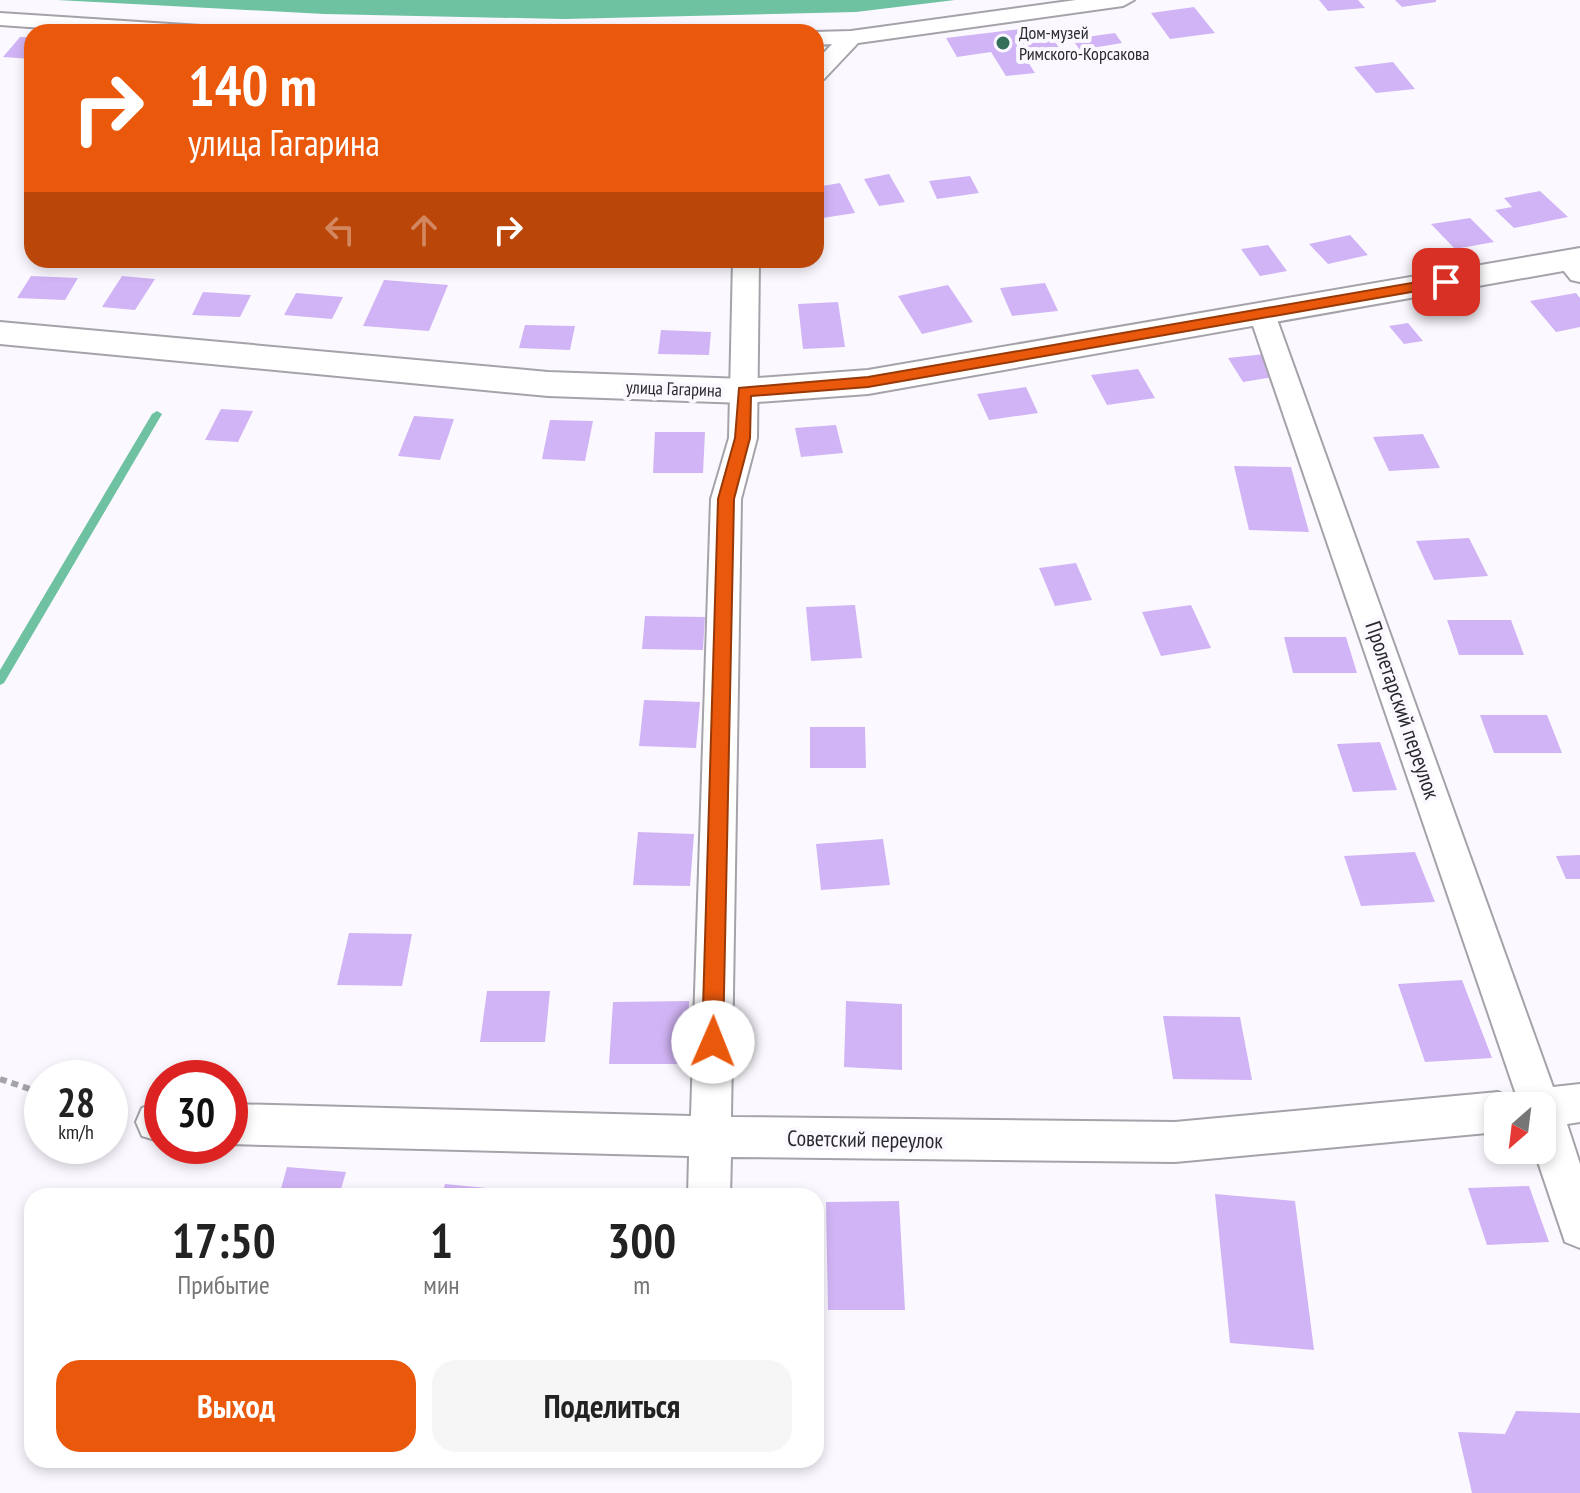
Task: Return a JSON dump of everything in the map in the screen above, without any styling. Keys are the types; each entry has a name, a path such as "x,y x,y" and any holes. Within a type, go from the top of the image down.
{"street":[{"path":"824,38 851,37 1123,0"},
{"path":"0,19 77,24"},
{"path":"824,66 851,37"},
{"name":"улица Гагарина","path":"0,333 548,384 744,391 868,382 1576,264"},
{"path":"709,1188 726,499 743,438 746,268"},
{"name":"Пролетарский переулок","path":"1262,314 1535,1092"},
{"path":"1556,1106 1580,1103"},
{"name":"Советский переулок","path":"248,1124 710,1137 1175,1142 1484,1113"},
{"name":"Пролетарский переулок","path":"1556,1154 1580,1227"}],"path":[{"path":"0,1079 24,1087"}],"shaded area":[{"path":"57,0 955,0 856,12 564,19 324,14"}],"building":[{"path":"1319,0 1358,0 1365,8 1328,11"},
{"path":"1395,0 1436,0 1436,2 1402,7"},
{"path":"1194,7 1215,33 1170,39 1151,13"},
{"path":"1045,26 1063,54 1028,62 1035,73 1006,76 991,52 957,57 946,38"},
{"path":"1115,33 1122,43 1080,50 1072,39"},
{"path":"20,37 24,37 24,58 3,57"},
{"path":"1393,62 1415,89 1376,93 1354,67"},
{"path":"889,174 905,202 879,206 864,179"},
{"path":"970,176 979,193 937,199 929,181"},
{"path":"840,183 855,213 824,218 824,186"},
{"path":"1540,191 1568,217 1514,228 1495,210 1512,207 1504,198"},
{"path":"1470,218 1494,242 1455,249 1431,224"},
{"path":"1350,235 1368,255 1328,264 1309,244"},
{"path":"1268,245 1287,271 1260,276 1241,249"},
{"path":"31,276 78,278 65,300 17,298"},
{"path":"122,276 155,279 135,310 102,307"},
{"path":"384,280 448,285 429,331 363,326"},
{"path":"1045,283 1058,311 1012,316 1000,288"},
{"path":"948,285 973,322 922,334 898,296"},
{"path":"203,292 251,295 240,317 192,315"},
{"path":"296,293 343,297 332,319 284,315"},
{"path":"1576,293 1580,298 1580,327 1556,332 1530,301"},
{"path":"838,302 845,347 803,349 798,304"},
{"path":"1408,323 1423,341 1404,344 1389,326"},
{"path":"525,325 575,326 570,350 519,348"},
{"path":"661,330 711,332 709,355 658,354"},
{"path":"1265,354 1280,376 1243,382 1228,358"},
{"path":"1138,369 1155,398 1107,405 1091,375"},
{"path":"1026,387 1038,413 989,420 977,394"},
{"path":"221,409 253,411 238,442 205,440"},
{"path":"414,416 454,419 440,460 398,456"},
{"path":"550,420 593,421 585,461 542,459"},
{"path":"836,425 843,453 801,457 795,428"},
{"path":"655,432 705,432 703,473 653,473"},
{"path":"1423,434 1440,468 1389,471 1373,437"},
{"path":"1234,466 1291,467 1309,532 1249,530"},
{"path":"1469,538 1488,576 1434,580 1416,541"},
{"path":"1076,563 1092,600 1055,606 1039,568"},
{"path":"855,605 862,658 811,661 806,607"},
{"path":"1191,605 1211,648 1161,656 1142,612"},
{"path":"645,616 705,617 703,650 642,649"},
{"path":"1447,620 1511,620 1524,655 1459,655"},
{"path":"1284,637 1346,637 1357,673 1293,673"},
{"path":"644,700 700,702 696,748 639,746"},
{"path":"1480,715 1547,715 1562,753 1494,753"},
{"path":"810,727 865,727 866,768 810,768"},
{"path":"1380,742 1397,790 1353,792 1337,744"},
{"path":"638,832 694,834 690,886 633,885"},
{"path":"883,839 890,885 821,890 816,844"},
{"path":"1415,852 1435,902 1361,906 1344,856"},
{"path":"1580,855 1580,879 1566,879 1556,856"},
{"path":"349,933 412,934 402,986 337,985"},
{"path":"1462,980 1492,1058 1425,1062 1398,984"},
{"path":"487,991 550,991 545,1042 480,1042"},
{"path":"689,1001 687,1064 609,1064 613,1002"},
{"path":"846,1001 902,1004 902,1070 844,1067"},
{"path":"1163,1016 1240,1017 1252,1080 1173,1079"},
{"path":"287,1167 346,1172 341,1188 281,1188"},
{"path":"445,1184 487,1188 444,1188"},
{"path":"1529,1186 1549,1242 1487,1245 1468,1188"},
{"path":"1215,1194 1295,1201 1314,1350 1230,1343"},
{"path":"899,1201 905,1310 828,1310 826,1202"},
{"path":"1516,1411 1580,1413 1580,1493 1472,1493 1458,1432 1505,1434"}],"waterway":[{"path":"0,680 157,414"}],"place":[{"name":"Дом-музей Римского-Корсакова","path":"1003,43"}],"route":[{"path":"713,1042 726,499 743,438 744,391 868,382 1446,282"}]}
